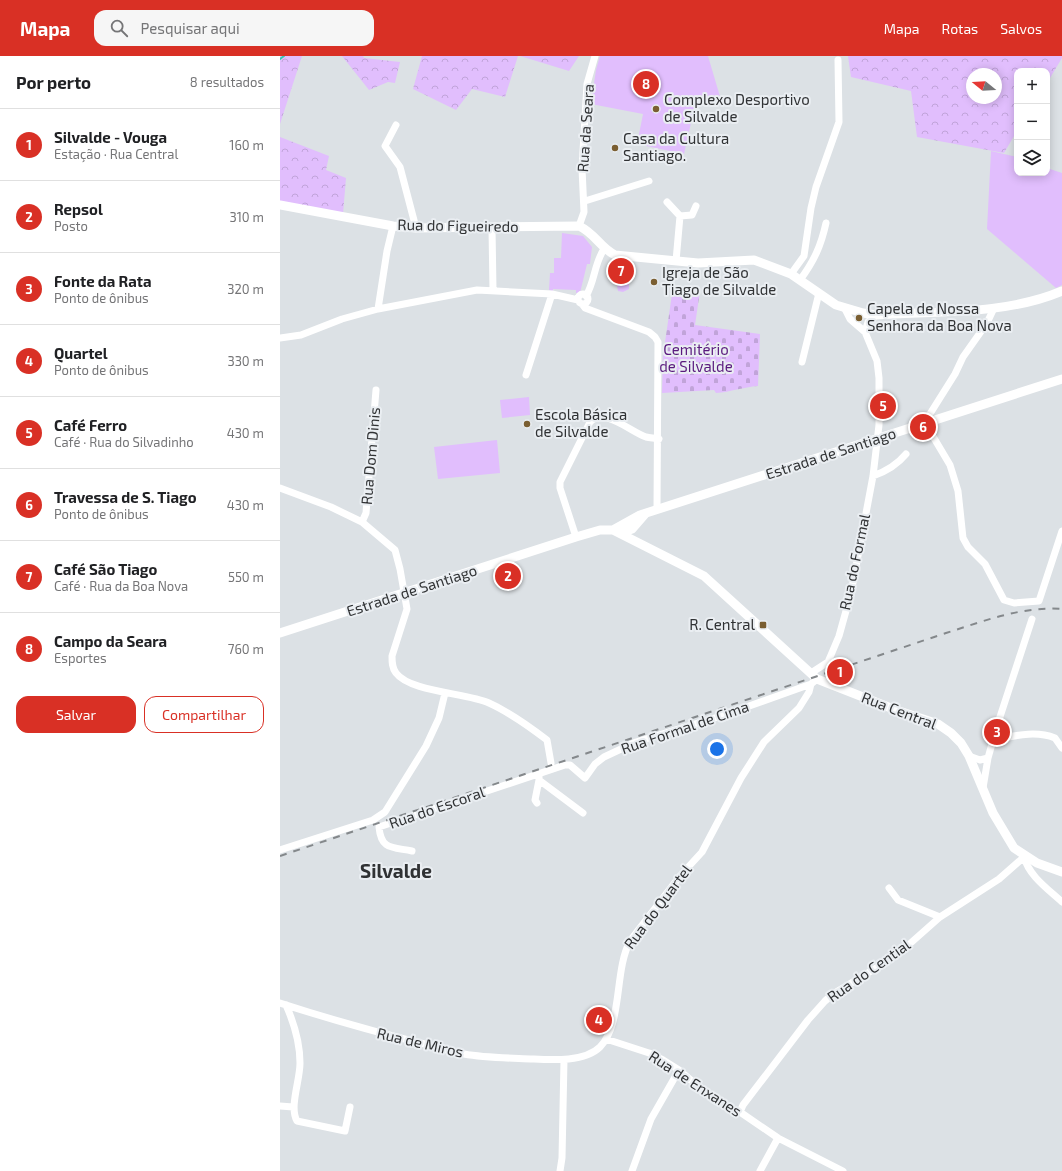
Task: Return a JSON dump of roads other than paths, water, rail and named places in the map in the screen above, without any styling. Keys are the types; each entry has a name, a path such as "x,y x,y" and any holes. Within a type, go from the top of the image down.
{"main road":[{"name":"Rua do Figueiredo","path":"280,205 393,226 416,228 579,226"},
{"path":"579,226 592,234 604,249 615,255 698,263 754,260 791,274 836,305 845,309 876,315 994,308 1016,304 1062,291"},
{"name":"Estrada de Santiago","path":"280,633 576,537 600,530 628,531 646,514 658,509 1062,379"},
{"name":"Rua Central","path":"628,531 704,576 813,679 938,724 951,733 961,743 969,756 993,813 1014,848 1024,856 1062,872"}],"street":[{"name":"Rua da Seara","path":"579,226 584,212 585,201 582,168 587,84 595,56"},
{"path":"791,274 804,256 811,208 816,187 839,122 838,60"},
{"path":"396,125 385,146 400,167 416,228"},
{"path":"585,201 649,181"},
{"path":"667,202 680,216 676,261"},
{"path":"680,216 692,215 696,206"},
{"path":"800,280 816,257 822,241 826,223"},
{"path":"378,309 387,251 393,226"},
{"path":"492,228 493,290"},
{"path":"583,300 591,288 597,261 604,249"},
{"path":"280,338 301,335 342,319 378,309 460,292 493,290 552,294 583,300 597,311 649,332 658,342 658,509"},
{"path":"802,362 819,293"},
{"path":"526,375 552,294"},
{"path":"994,308 987,323 963,357 955,374 928,417 926,423 950,465 958,491 963,538 968,547 985,564 1004,600 1014,602 1038,601 1062,531"},
{"path":"845,309 850,319 865,332 868,322 876,315"},
{"name":"Rua do Formal","path":"813,679 828,662 839,636 850,593 873,476 880,413 879,378 877,361 865,332"},
{"name":"Rua Dom Dinis","path":"362,522 366,513 376,390"},
{"path":"576,537 560,488 560,482 590,422 595,417 604,416 646,437 659,439"},
{"path":"873,476 886,472 906,454"},
{"path":"280,488 331,507 362,522 395,550 407,609 399,636 393,647 393,669 404,679 445,693 458,694 489,703 546,740 551,763"},
{"path":"983,788 988,758 993,740 1032,620"},
{"name":"Rua Formal de Cima","path":"570,765 585,778 595,764 604,757 636,742 721,716 813,679"},
{"name":"Rua do Quartel","path":"606,1039 618,1002 620,972 624,952 630,941 680,876 702,852 741,778 764,742 800,708 810,692 813,679"},
{"path":"280,850 360,825 380,816 390,805 426,746 439,718 445,693"},
{"path":"993,740 1020,735 1041,734 1055,738 1062,748"},
{"path":"969,756 980,760 988,758"},
{"name":"Rua do Escoral","path":"412,851 389,846 383,843 380,839 379,827 539,777 565,765 570,765"},
{"path":"537,803 535,800 539,777"},
{"path":"539,777 583,814"},
{"path":"1024,856 1027,867 1062,902"},
{"name":"Rua do Cential","path":"740,1112 808,1020 825,1001 905,948 940,917 999,879 1024,856"},
{"path":"889,888 898,900 940,917"},
{"path":"283,1004 294,1023 300,1061 299,1081 293,1107 293,1115 297,1121 301,1123 345,1131 350,1108"},
{"name":"Rua de Miros","path":"283,1004 378,1033 464,1054 496,1058 564,1060"},
{"path":"560,1171 562,1158 564,1060 582,1056 599,1048 606,1039"},
{"name":"Rua de Enxanes","path":"606,1039 649,1053 679,1070 715,1100 740,1112 778,1138 844,1171"},
{"path":"632,1171 652,1119 679,1070"},
{"path":"280,1106 293,1107"},
{"path":"760,1171 778,1138"}],"waterway":[{"path":"280,59 284,56"}],"railway":[{"path":"280,856 1003,615 1032,610 1062,609"}],"place":[{"name":"Campo da Seara","path":"646,84"},
{"name":"Complexo Desportivo de Silvalde","path":"656,109"},
{"name":"Casa da Cultura Santiago.","path":"615,148"},
{"name":"Café São Tiago","path":"621,271"},
{"name":"Igreja de São Tiago de Silvalde","path":"654,282"},
{"name":"Capela de Nossa Senhora da Boa Nova","path":"859,318"},
{"name":"Café Ferro","path":"883,406"},
{"name":"Escola Básica de Silvalde","path":"527,424"},
{"name":"Travessa de S. Tiago","path":"923,427"},
{"name":"Repsol","path":"508,576"},
{"name":"R. Central","path":"763,625"},
{"name":"Silvalde - Vouga","path":"840,672"},
{"name":"Fonte da Rata","path":"997,732"},
{"name":"Quartel","path":"599,1020"}],"district":[{"name":"Silvalde","path":"396,871"}],"park label":[{"name":"Cemitério de Silvalde","path":"696,358"}]}
